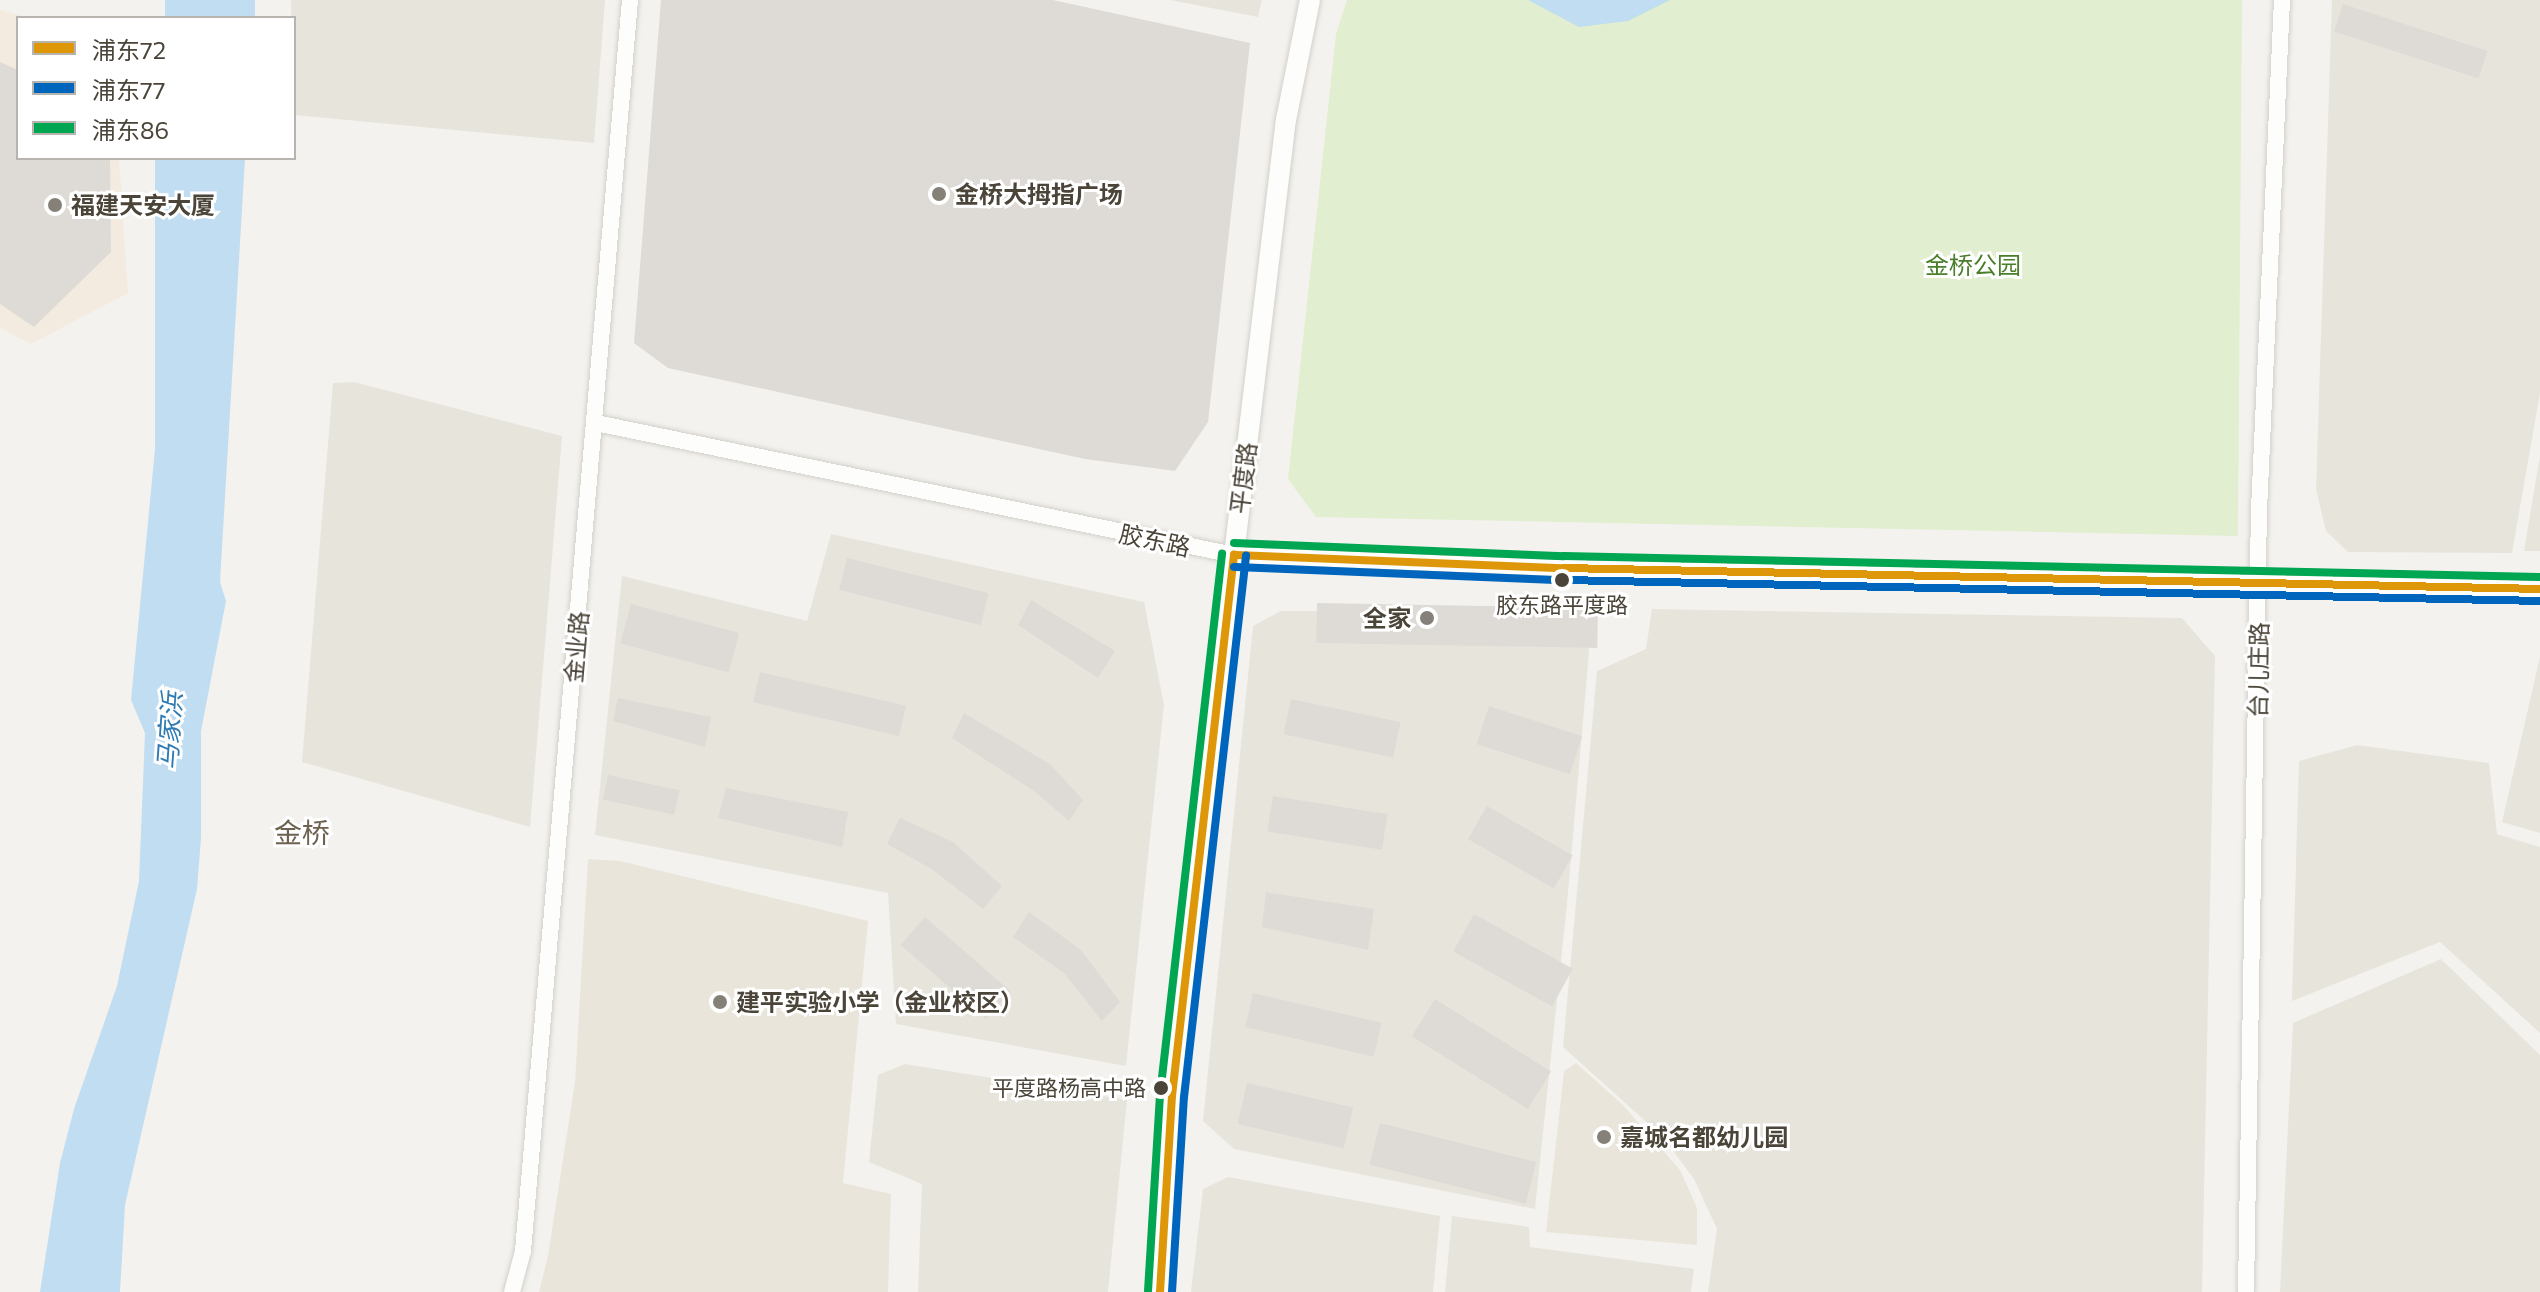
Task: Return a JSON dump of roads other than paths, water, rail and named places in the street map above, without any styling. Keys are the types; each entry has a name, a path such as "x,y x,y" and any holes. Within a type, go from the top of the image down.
{"street":[{"name":"金业路","path":"512,1292 523,1251 630,0"},
{"name":"平度路","path":"1160,1292 1172,1096 1234,555 1286,120 1310,0"},
{"name":"台儿庄路","path":"2246,1292 2260,583 2259,494 2282,0"},
{"name":"胶东路","path":"596,423 1234,555 1564,568 2540,589"}],"water":[{"path":"165,0 255,0 255,16 165,16"},
{"path":"1528,0 1670,0 1628,21 1579,27"},
{"name":"马家浜","path":"155,160 245,160 220,582 226,601 201,731 201,838 197,889 125,1205 120,1292 40,1292 60,1163 74,1109 117,986 139,881 145,733 131,700 155,449"}],"place":[{"name":"金桥大拇指广场","path":"939,194"},
{"name":"福建天安大厦","path":"55,205"},
{"name":"胶东路平度路","path":"1562,580"},
{"name":"全家","path":"1427,618"},
{"name":"建平实验小学（金业校区）","path":"720,1002"},
{"name":"平度路杨高中路","path":"1161,1088"},
{"name":"嘉城名都幼儿园","path":"1604,1137"}],"district":[{"name":"金桥","path":"302,832"}],"park label":[{"name":"金桥公园","path":"1973,265"}]}
